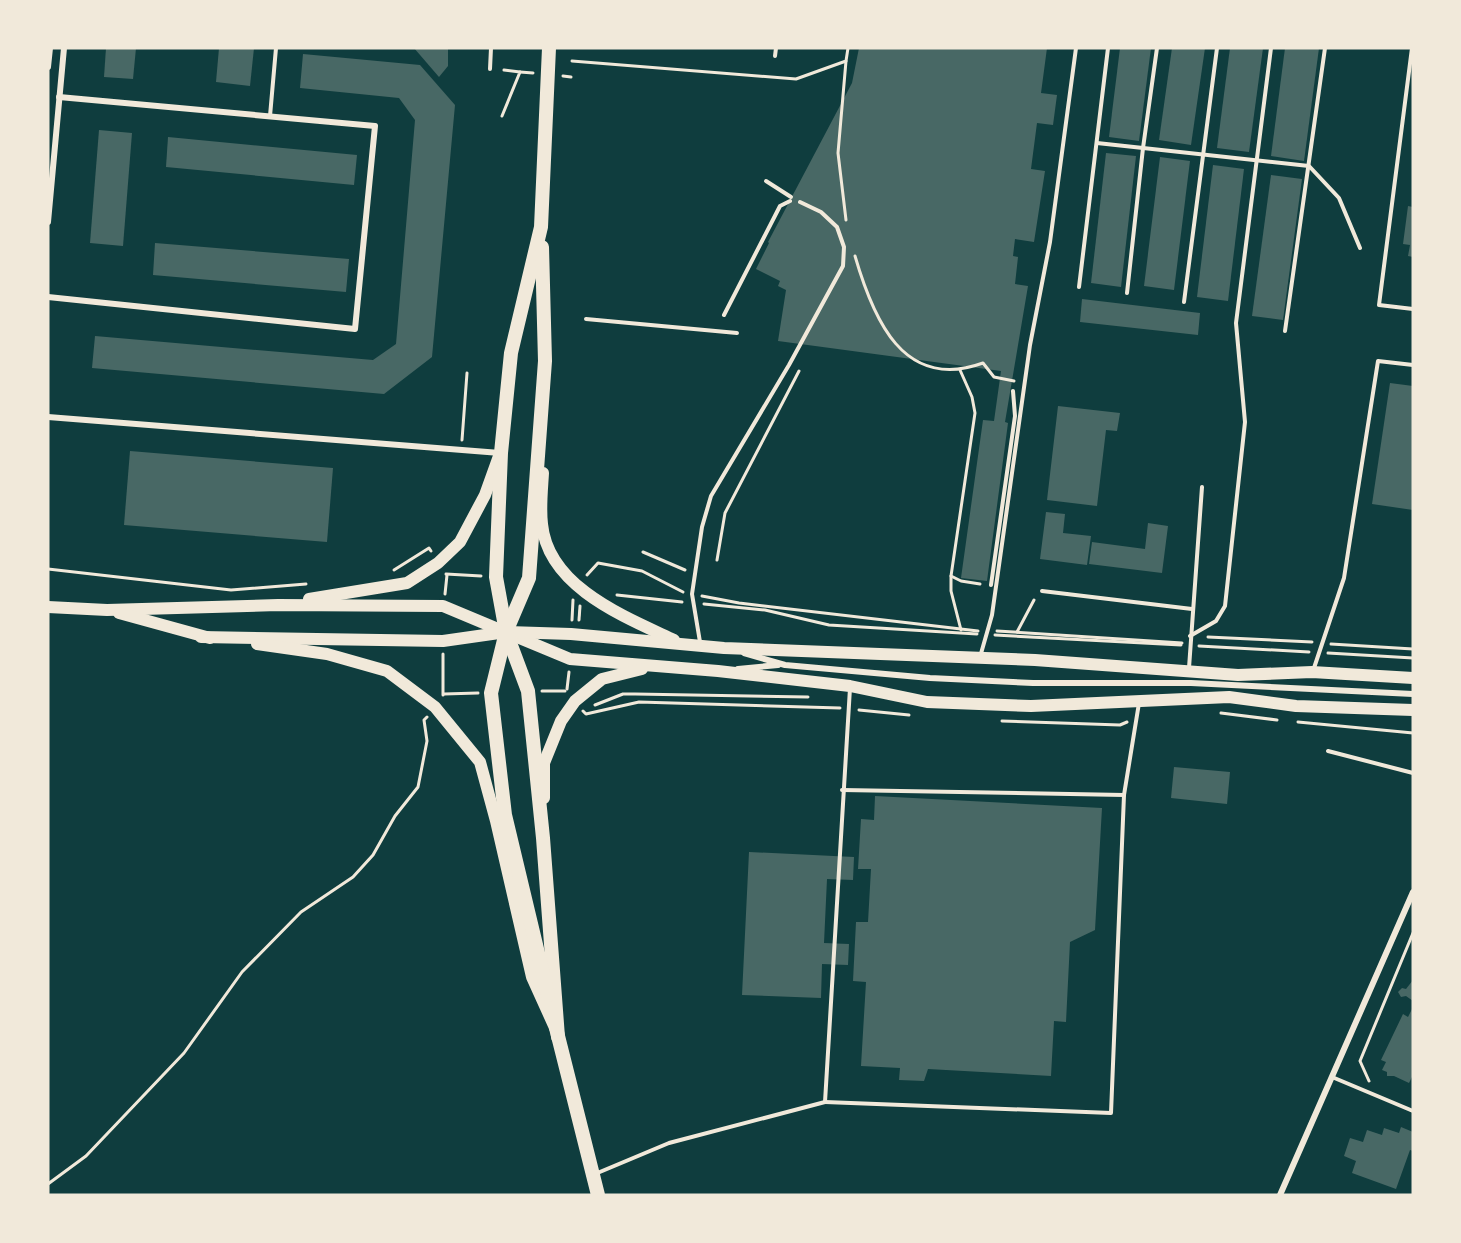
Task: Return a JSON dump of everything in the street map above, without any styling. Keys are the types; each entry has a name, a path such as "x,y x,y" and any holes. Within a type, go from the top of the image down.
{"main road":[{"path":"549,48 541,227 545,361 542,524 547,544 556,562 603,606 683,644"},
{"path":"541,227 512,353 501,453 496,577 506,632 528,691 543,838 558,1036"},
{"path":"545,361 529,578 506,632 491,693 505,815 598,1195"},
{"path":"278,604 407,583 438,563 460,542 485,495 501,453"},
{"path":"48,607 107,610 278,604 443,606 570,659 677,667 850,686 927,702 1031,706 1139,702 1195,696 1229,697 1296,706 1413,710"},
{"path":"107,610 201,637 327,654 387,671 435,707 480,762 532,976 558,1036"},
{"path":"201,637 443,641 506,632 571,634 724,648 980,657 1238,675 1312,672 1413,678"},
{"path":"543,838 544,763 561,721 574,701 602,679 633,670 677,667"}],"street":[{"path":"48,67 50,48"},
{"path":"48,222 64,48"},
{"path":"48,297 355,328 375,126 59,97"},
{"path":"48,417 501,453"},
{"path":"724,648 785,665"},
{"path":"717,671 785,665 930,678 1022,683 1191,683 1413,694"},
{"path":"1280,1195 1413,892"}],"lane":[{"path":"270,117 276,48"},
{"path":"490,69 491,48"},
{"path":"775,56 776,48"},
{"path":"980,657 992,615 1030,345 1050,242 1076,48"},
{"path":"1079,287 1108,48"},
{"path":"1127,293 1143,147 1157,48"},
{"path":"1184,302 1217,48"},
{"path":"1190,636 1216,621 1225,606 1245,422 1236,323 1271,48"},
{"path":"1285,331 1325,48"},
{"path":"1412,48 1379,305 1413,309"},
{"path":"1097,143 1309,166 1339,198 1360,248"},
{"path":"724,315 780,206 791,199 766,181"},
{"path":"701,646 692,594 702,527 711,496 789,365 843,266 844,247 837,227 820,212 800,202"},
{"path":"586,319 737,333"},
{"path":"1312,672 1344,578 1378,361 1413,366"},
{"path":"991,585 1015,416 1012,391"},
{"path":"1189,672 1189,643 1202,487"},
{"path":"1042,591 1192,609"},
{"path":"825,1102 850,686"},
{"path":"592,1175 669,1143 825,1102 1111,1113 1124,795 1139,702"},
{"path":"1328,751 1413,773"},
{"path":"842,790 1124,795"},
{"path":"1332,1077 1413,1111"}],"path":[{"path":"848,48 838,153 841,192 848,231"},
{"path":"572,61 796,79 846,61"},
{"path":"502,116 520,72 504,70"},
{"path":"854,253 873,307 887,334 909,357 938,369 960,370 983,363 993,376 1014,380 1012,391"},
{"path":"938,369 939,363"},
{"path":"960,370 972,397 975,413 951,576 951,591 961,630"},
{"path":"717,560 725,513 799,371"},
{"path":"461,442 467,373"},
{"path":"391,572 429,548"},
{"path":"643,552 686,570"},
{"path":"48,569 231,590 312,584"},
{"path":"951,576 961,581 991,585"},
{"path":"692,594 739,603 961,630 1189,643 1203,637 1413,649"},
{"path":"1017,632 1034,600"},
{"path":"48,1184 86,1156 184,1053 242,972 300,912 353,877 373,855 395,816 418,787 426,741 424,720"},
{"path":"1370,1082 1360,1061 1413,933"}],"building":[{"path":"106,48 136,48 133,79 104,77"},
{"path":"219,48 254,48 250,86 216,82"},
{"path":"414,48 448,48 448,66 439,77"},
{"path":"859,48 1047,48 1041,93 1057,95 1053,125 1037,123 1031,169 1045,171 1034,242 1015,239 1013,256 1018,257 1015,284 1028,286 1005,422 1008,423 987,581 961,578 983,420 994,421 1001,371 778,341 786,290 778,286 780,281 756,269 852,83"},
{"path":"1120,48 1151,48 1139,141 1109,137"},
{"path":"1172,48 1205,48 1191,145 1159,140"},
{"path":"1230,48 1263,48 1249,152 1217,148"},
{"path":"1285,48 1319,48 1304,161 1271,156"},
{"path":"303,54 420,65 455,105 432,357 384,394 92,368 95,336 373,360 396,344 415,120 399,98 300,88"},
{"path":"99,130 132,133 123,246 90,243"},
{"path":"168,137 357,155 354,185 166,167"},
{"path":"1106,153 1136,156 1121,287 1091,283"},
{"path":"1160,157 1190,161 1174,290 1144,286"},
{"path":"1213,165 1244,169 1228,301 1197,297"},
{"path":"1271,175 1302,179 1283,320 1252,316"},
{"path":"1408,206 1413,207 1413,257 1408,256 1410,245 1403,244"},
{"path":"155,243 349,259 346,292 153,275"},
{"path":"1082,299 1200,313 1198,335 1080,322"},
{"path":"1390,383 1413,386 1413,510 1372,504"},
{"path":"1058,406 1120,413 1117,431 1106,430 1097,506 1047,500"},
{"path":"130,451 333,468 327,542 124,525"},
{"path":"1046,512 1065,514 1063,533 1091,536 1087,565 1040,559"},
{"path":"1148,523 1168,526 1162,573 1089,564 1092,542 1145,549"},
{"path":"1174,767 1230,772 1227,804 1171,798"},
{"path":"875,796 1102,808 1095,930 1070,942 1066,1022 1054,1021 1051,1076 928,1069 924,1081 899,1080 900,1068 861,1066 866,982 853,981 856,922 868,922 871,869 858,869 861,819 874,820"},
{"path":"749,852 854,857 853,880 827,879 824,943 849,944 848,965 822,964 821,998 742,995"},
{"path":"1413,980 1413,1001 1406,996 1401,997 1398,992 1402,988 1406,989"},
{"path":"1413,1007 1413,1075 1409,1083 1394,1076 1387,1076 1387,1072 1382,1070 1386,1062 1381,1060 1403,1014 1408,1017"},
{"path":"1401,1127 1413,1132 1413,1151 1410,1150 1396,1189 1352,1173 1356,1161 1344,1156 1350,1138 1363,1142 1367,1130 1382,1135 1384,1128 1399,1133"}]}
